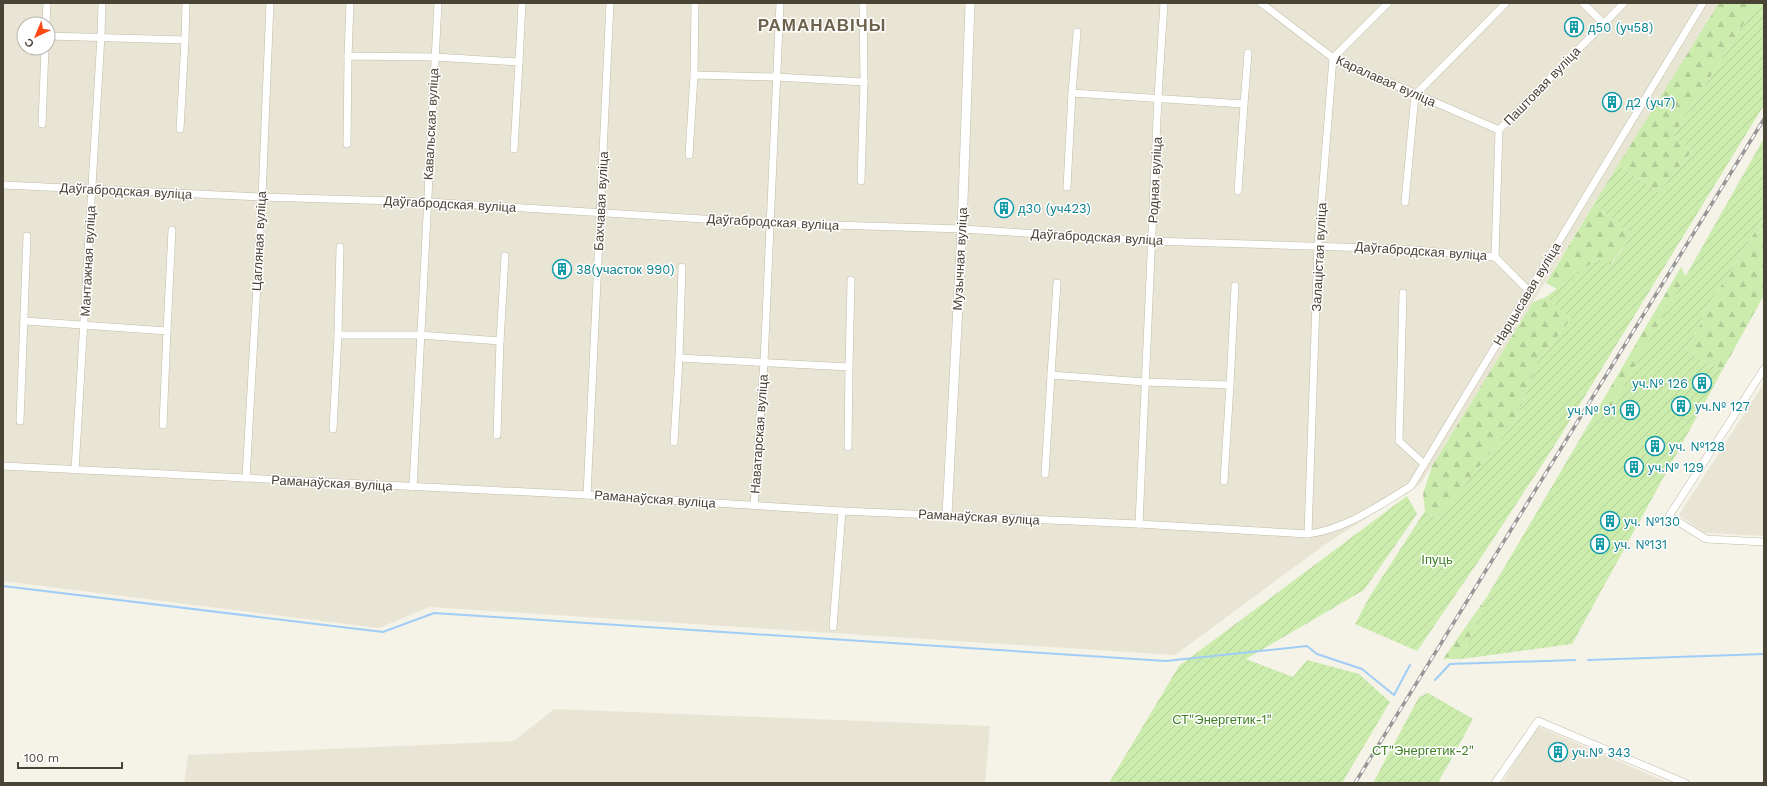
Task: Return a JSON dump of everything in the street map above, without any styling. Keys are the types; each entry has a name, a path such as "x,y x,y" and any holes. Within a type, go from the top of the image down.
{"street":[{"path":"46,3 46,16"},
{"name":"Мантажная вуліца","path":"75,470 102,3"},
{"path":"180,129 186,3"},
{"name":"Цагляная вуліца","path":"246,478 262,197 270,3"},
{"path":"347,144 350,3"},
{"name":"Кавальская вуліца","path":"413,487 434,57 438,3"},
{"path":"514,149 522,3"},
{"name":"Бахчавая вуліца","path":"587,495 610,3"},
{"path":"689,155 694,75 695,3"},
{"name":"Наватарская вуліца","path":"754,505 764,362 769,222 780,3"},
{"path":"860,181 864,82 863,3"},
{"name":"Музычная вуліца","path":"946,515 962,229 970,3"},
{"name":"Родная вуліца","path":"1139,524 1158,98 1164,3"},
{"path":"1333,58 1388,3"},
{"path":"1406,202 1415,95 1506,3"},
{"path":"1583,3 1603,23"},
{"name":"Паштовая вуліца","path":"1495,256 1499,130 1624,3"},
{"name":"Нарцысавая вуліца","path":"1308,534 1324,532 1363,516 1411,486 1703,3"},
{"name":"Каралавая вуліца","path":"1265,4 1333,58 1415,95 1499,130"},
{"path":"1067,187 1076,32"},
{"path":"56,36 101,36 184,40"},
{"path":"1238,191 1248,53"},
{"path":"42,124 45,56"},
{"name":"Кавальская вуліца","path":"348,56 434,57 518,62"},
{"name":"Залацістая вуліца","path":"1308,534 1318,245 1333,58"},
{"path":"694,75 776,77 864,82"},
{"path":"1072,93 1244,104"},
{"name":"Даўгабродская вуліца","path":"3,185 262,197 427,202 769,222 962,229 1152,241 1318,245 1402,249 1495,256 1529,292"},
{"path":"163,425 166,331 172,230"},
{"path":"20,421 27,236"},
{"path":"333,429 338,335 340,247"},
{"path":"497,435 505,256"},
{"path":"674,442 682,267"},
{"path":"848,447 851,280"},
{"path":"1046,474 1057,283"},
{"path":"1224,481 1235,286"},
{"path":"1402,293 1399,441 1424,464"},
{"path":"24,321 166,331"},
{"path":"338,335 420,335 500,341"},
{"name":"Наватарская вуліца","path":"679,358 850,367"},
{"path":"1764,369 1669,516 1706,539 1764,542"},
{"path":"1051,375 1145,382 1230,385"},
{"name":"Раманаўская вуліца","path":"3,466 587,495 842,511 1139,524 1308,534"},
{"path":"833,628 842,511"},
{"path":"1495,783 1538,721 1675,781 1685,783"}],"shaded area":[{"name":"РАМАНАВІЧЫ","path":"3,3 1723,3 1618,165 1421,483 1327,543 1175,655 429,607 379,628 3,581"},
{"path":"1764,383 1764,536 1705,533 1679,515"},
{"path":"554,709 990,726 985,783 184,783 188,755 514,741"},
{"path":"1537,726 1669,783 1502,783"}],"green space":[{"path":"1719,3 1757,3 1673,136 1692,151 1659,192 1618,165"},
{"name":"Іпуць","path":"1757,3 1764,3 1764,105 1551,451 1417,651 1355,624 1370,596 1425,511 1438,519 1516,420 1537,362 1571,319 1546,297 1597,259 1611,265 1632,234 1594,204 1618,165 1659,192 1692,151 1673,136"},
{"path":"1764,138 1764,217 1705,311 1698,329 1686,350 1722,371 1572,644 1461,659 1488,595 1600,405 1611,408"},
{"path":"1594,204 1632,234 1610,265 1597,259 1557,289 1546,283"},
{"path":"1764,217 1764,295 1722,371 1686,350 1698,329 1705,311"},
{"path":"1681,267 1686,277 1611,408 1600,405"},
{"path":"1546,297 1571,319 1537,362 1516,420 1438,519 1425,511 1423,494 1432,466 1533,302"},
{"name":"СТ\"Энергетик-1\"","path":"1407,496 1417,514 1364,590 1246,659 1293,677 1307,660 1359,674 1390,702 1342,783 1109,783 1179,666"},
{"path":"1488,595 1461,659 1443,659"},
{"name":"СТ\"Энергетик-2\"","path":"1428,693 1473,719 1438,783 1373,783 1419,697"}],"waterway":[{"path":"3,586 383,632 434,613 1166,661 1307,646 1317,654 1362,669 1394,695 1410,665"},
{"path":"1588,660 1764,654"},
{"path":"1435,680 1450,664 1575,660"}],"railway":[{"path":"1355,783 1764,119"}],"place":[{"name":"д50 (уч58)","path":"1574,27"},
{"name":"д2 (уч7)","path":"1612,102"},
{"name":"д30 (уч423)","path":"1004,208"},
{"name":"38(участок 990)","path":"562,269"},
{"name":"уч.№ 126","path":"1702,383"},
{"name":"уч.№ 127","path":"1681,406"},
{"name":"уч.№ 91","path":"1630,410"},
{"name":"уч. №128","path":"1655,446"},
{"name":"уч.№ 129","path":"1634,467"},
{"name":"уч. №130","path":"1610,521"},
{"name":"уч. №131","path":"1600,544"},
{"name":"уч.№ 343","path":"1558,752"}],"district":[{"name":"РАМАНАВІЧЫ","path":"822,25"}]}
